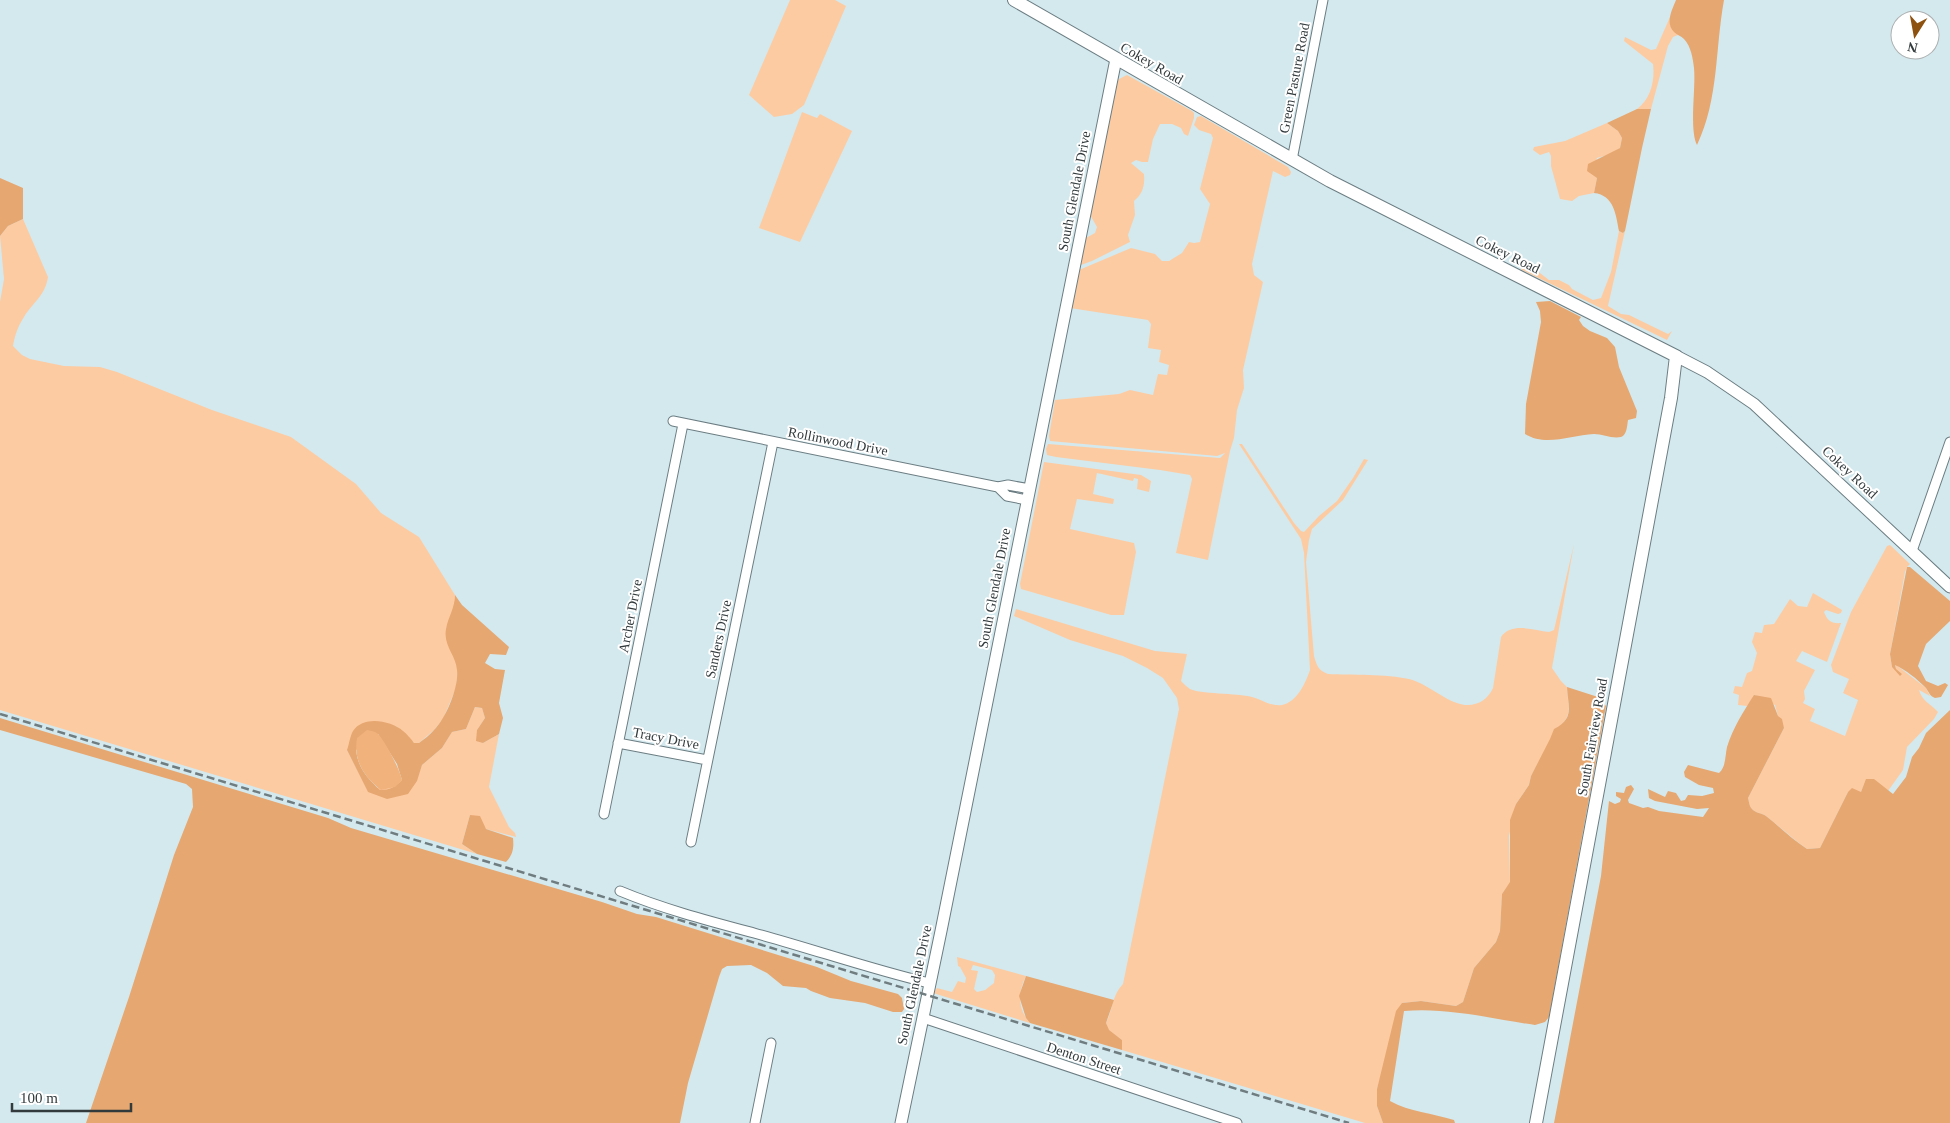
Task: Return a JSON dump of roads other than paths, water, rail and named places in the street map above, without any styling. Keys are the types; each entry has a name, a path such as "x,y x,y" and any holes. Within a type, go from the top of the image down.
{"main road":[{"name":"Cokey Road","path":"1014,0 1292,160 1384,209 1676,356"},
{"name":"South Fairview Road","path":"1536,1123 1664,434 1676,356"}],"street":[{"name":"Green Pasture Road","path":"1292,160 1323,0"},
{"name":"South Glendale Drive","path":"901,1123 1116,60"},
{"name":"Cokey Road","path":"1676,356 1707,372 1754,404 1950,586"},
{"name":"Rollinwood Drive","path":"673,421 998,487 1008,485 1028,494"},
{"name":"Archer Drive","path":"604,814 683,424"},
{"name":"Sanders Drive","path":"691,842 772,442"},
{"path":"1912,551 1950,442"},
{"name":"Tracy Drive","path":"618,743 707,760"},
{"path":"620,891 652,904 824,952 888,973 930,983"},
{"name":"Denton Street","path":"923,1018 1237,1123"},
{"path":"755,1123 771,1043"}],"railway":[{"path":"0,714 1349,1123"}]}
